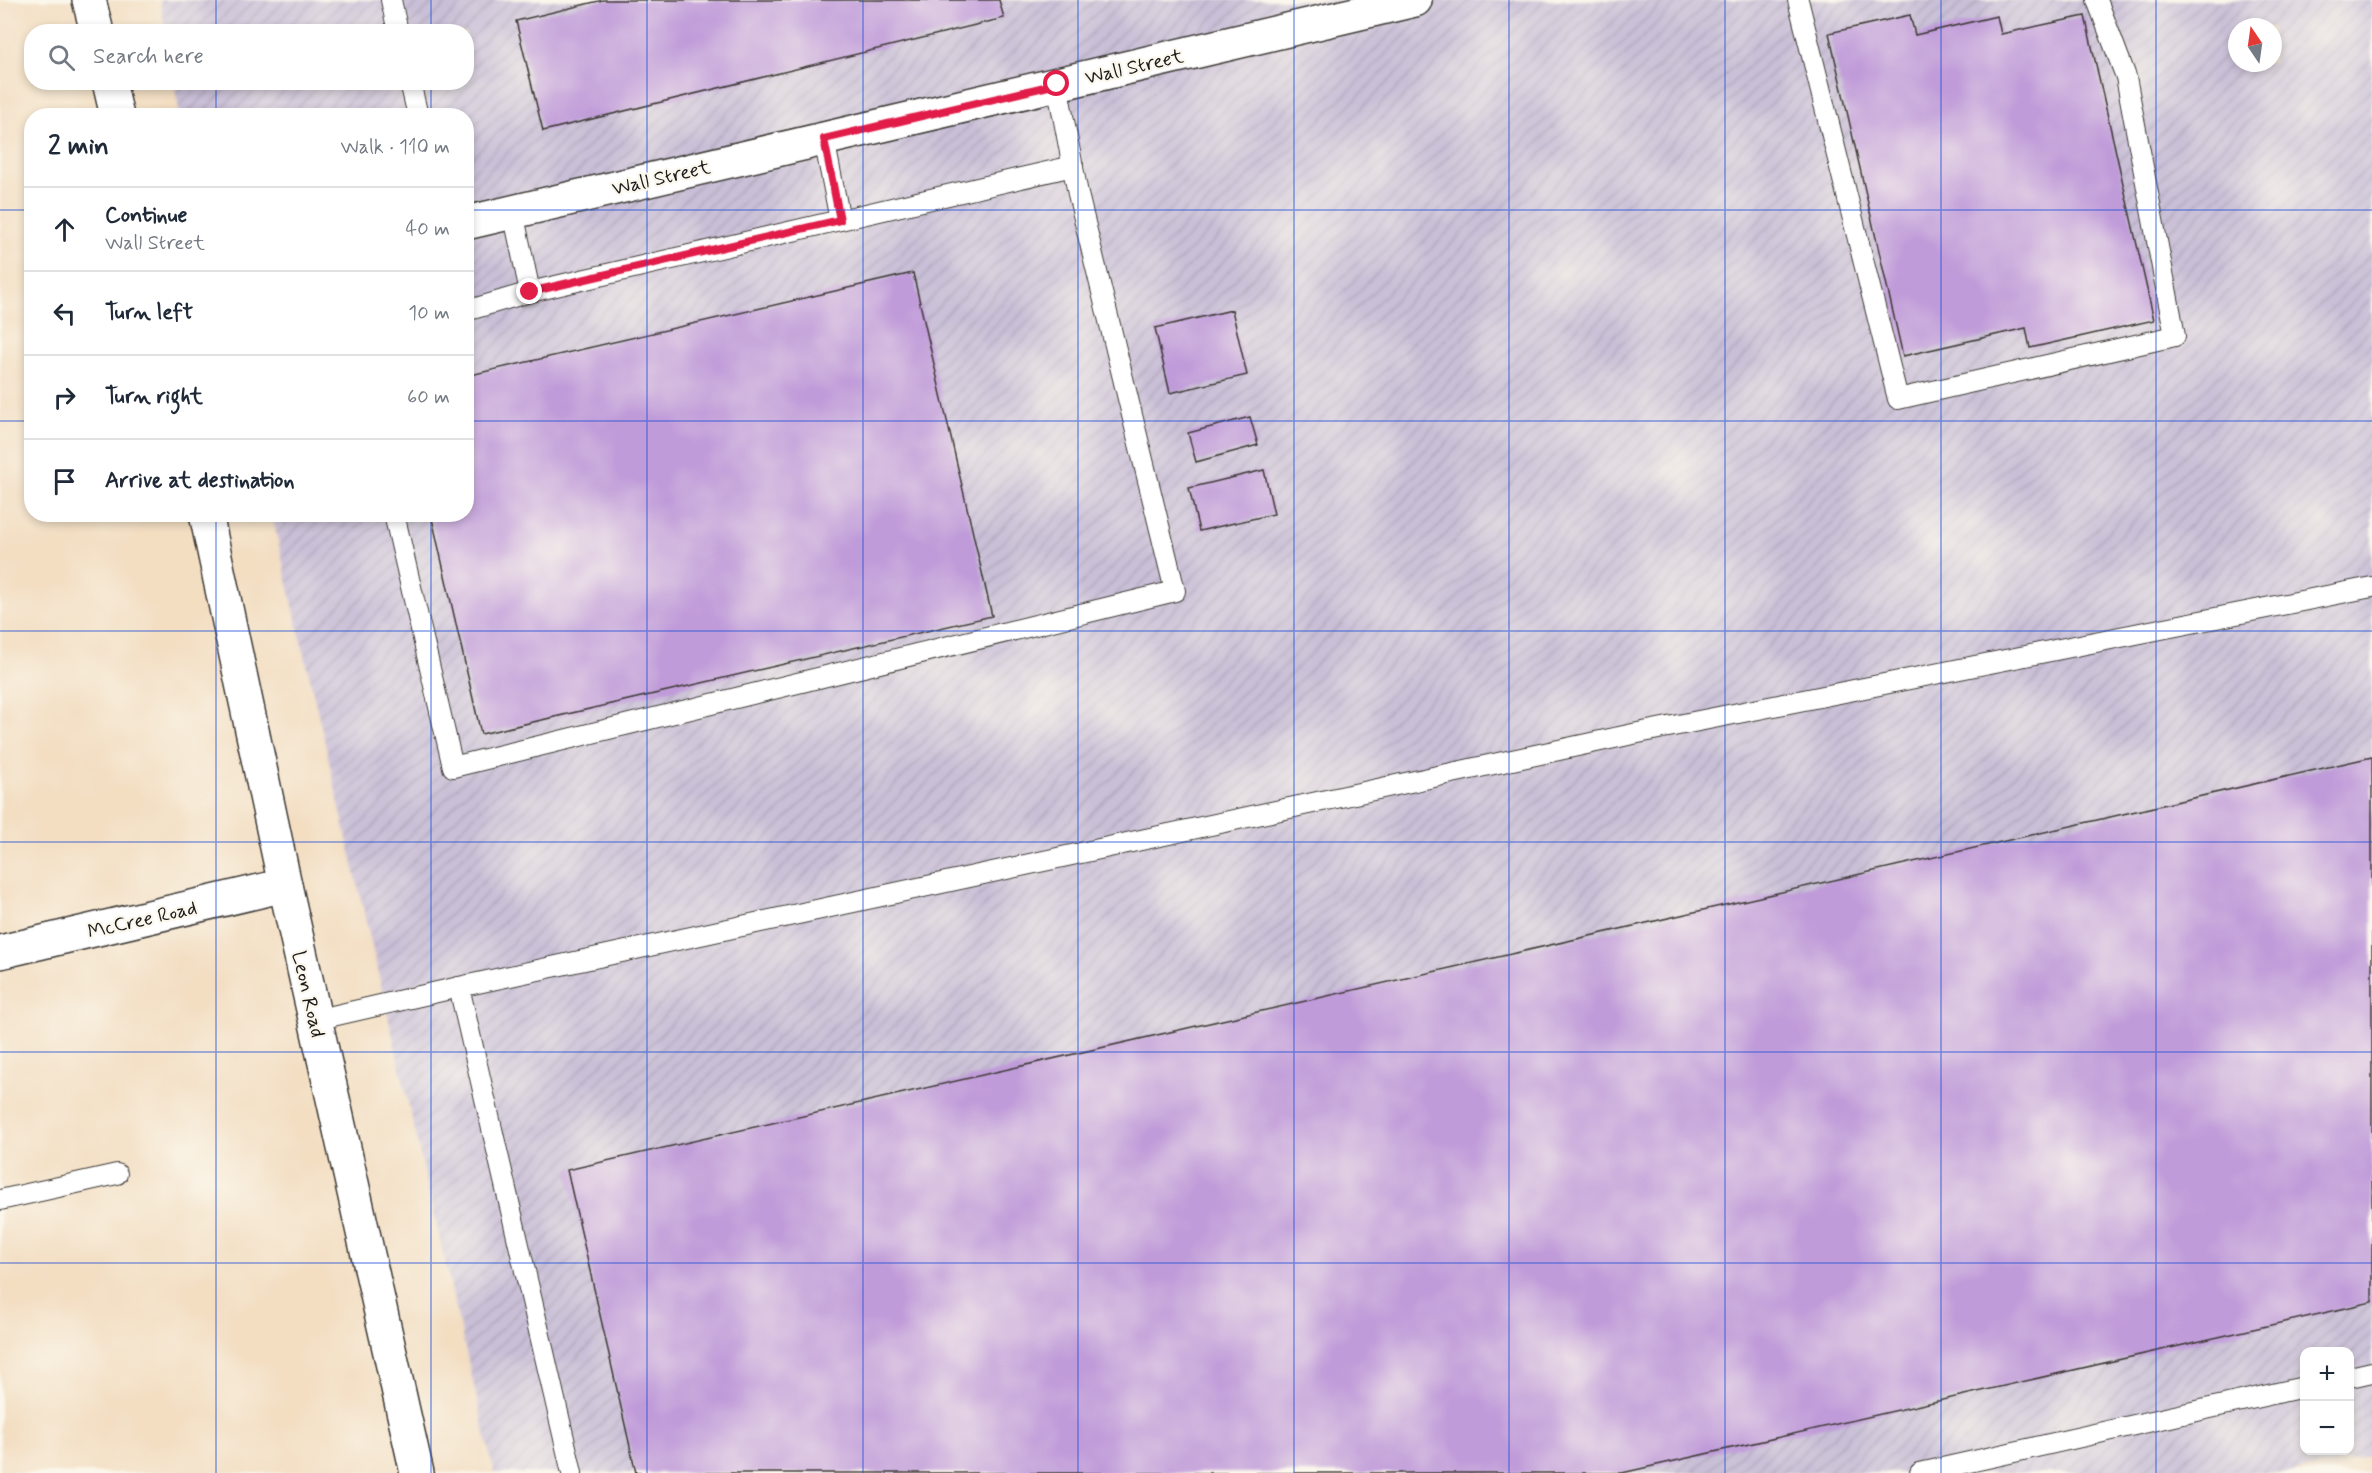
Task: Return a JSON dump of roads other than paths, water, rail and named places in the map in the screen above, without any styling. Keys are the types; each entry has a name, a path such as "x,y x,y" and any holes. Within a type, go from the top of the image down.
{"street":[{"path":"89,0 95,24"},
{"name":"Wall Street","path":"474,221 1415,0"},
{"path":"111,90 115,108"},
{"name":"Leon Road","path":"208,522 285,885 417,1473"},
{"name":"McCree Road","path":"0,952 285,885"}],"lane":[{"path":"391,0 396,24"},
{"path":"1798,0 1898,399 2175,336 2126,77 2097,0"},
{"path":"396,522 453,767 1175,591 1073,166 1057,84"},
{"path":"412,90 416,108"},
{"path":"824,139 840,220"},
{"path":"474,309 530,292 1073,166"},
{"path":"513,212 530,292"},
{"path":"315,1020 1633,734 2372,587"},
{"path":"459,987 572,1473"},
{"path":"0,1200 117,1174"},
{"path":"2354,1376 2372,1372"},
{"path":"1920,1473 2300,1388"}]}
